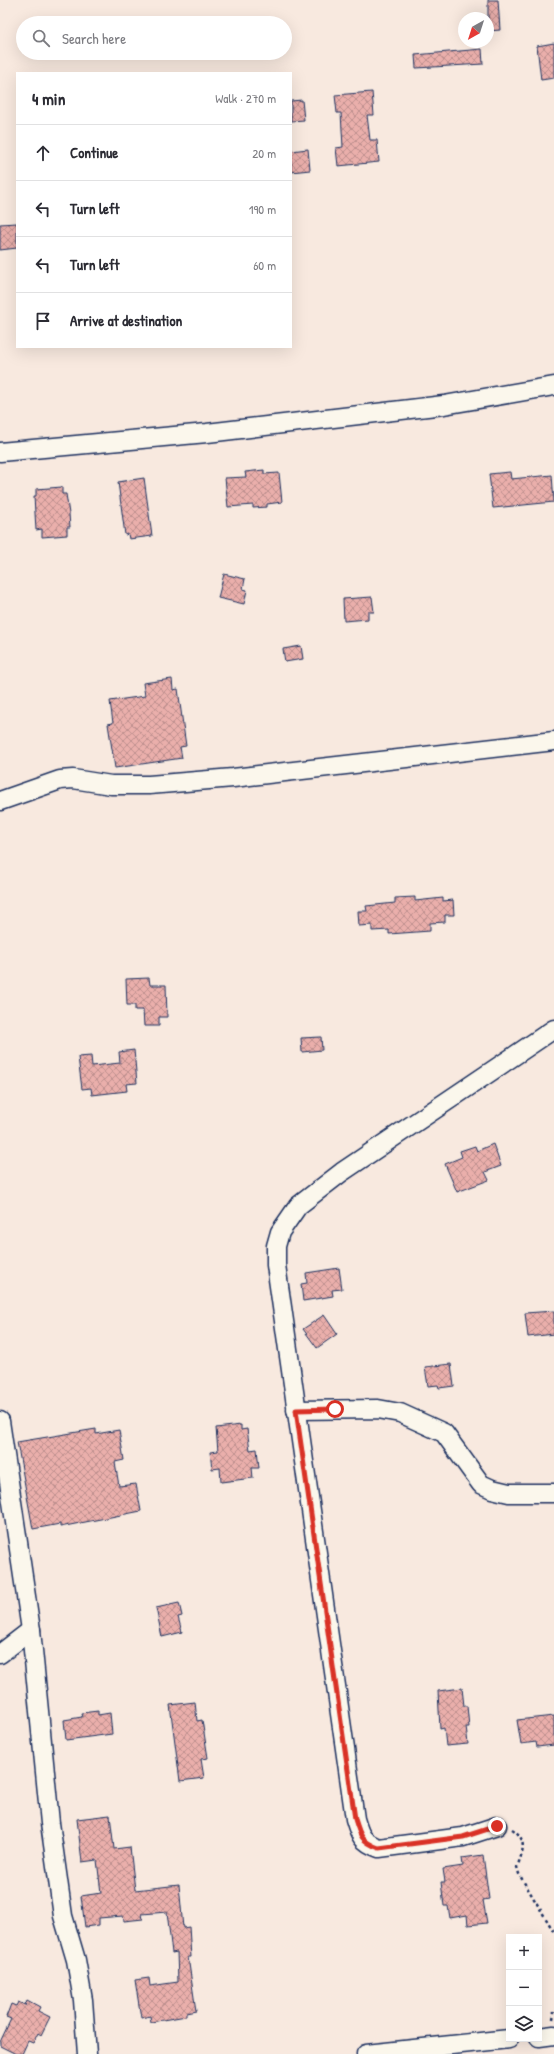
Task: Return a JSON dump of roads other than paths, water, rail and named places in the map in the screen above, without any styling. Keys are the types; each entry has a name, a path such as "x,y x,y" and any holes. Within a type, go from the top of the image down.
{"street":[{"path":"0,452 207,433 444,405 554,386"},
{"path":"0,801 60,780 73,779 112,785 233,778 554,741"},
{"path":"497,1826 463,1837 379,1848 368,1844 360,1836 355,1819 296,1410 285,1315 276,1265 276,1246 280,1232 286,1221 298,1206 342,1172 554,1029"},
{"path":"296,1410 378,1409 400,1413 444,1433 481,1484 492,1489 509,1493 554,1493"},
{"path":"0,1421 31,1630 50,1823 63,1916 76,1960 81,1986 87,2054"},
{"path":"0,1654 31,1630"},
{"path":"542,2037 554,2035"},
{"path":"366,2054 506,2039"}]}
